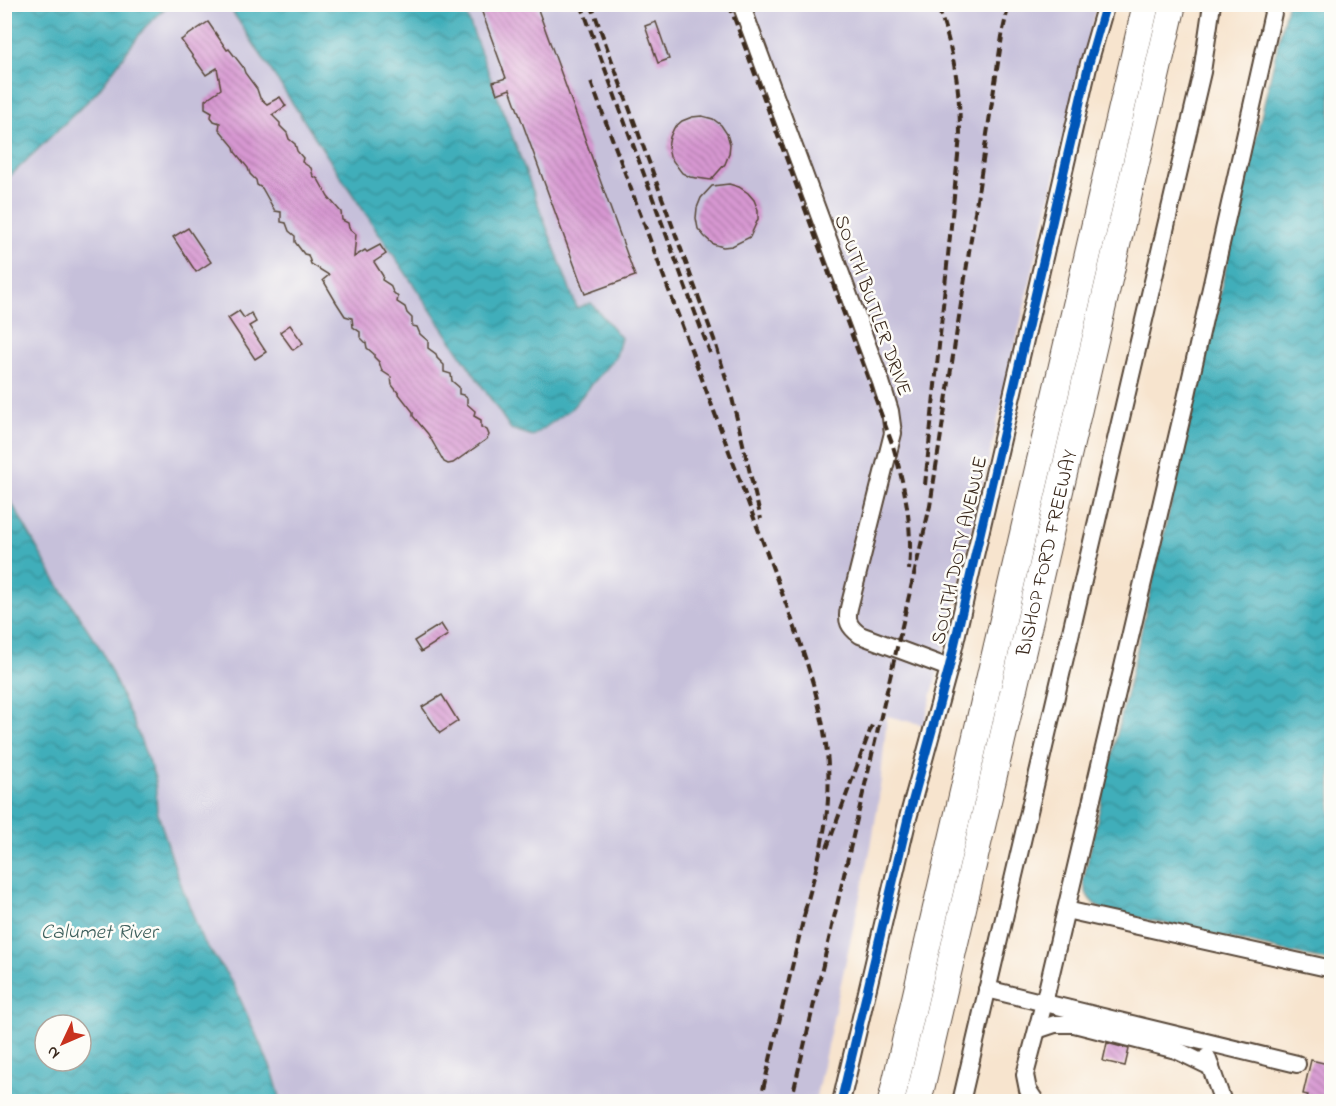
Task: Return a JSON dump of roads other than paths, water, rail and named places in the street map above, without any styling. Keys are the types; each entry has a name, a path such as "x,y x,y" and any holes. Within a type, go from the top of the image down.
{"highway":[{"name":"BISHOP FORD FREEWAY","path":"891,1101 1146,4"},
{"name":"BISHOP FORD FREEWAY","path":"918,1101 1173,4"}],"street":[{"name":"SOUTH BUTLER DRIVE","path":"741,4 877,370 890,411 893,433 847,618 849,624 860,635 950,668"},
{"name":"SOUTH DOTY AVENUE","path":"841,1101 908,818 950,668 1089,63 1106,4"},
{"path":"961,1101 1202,72 1212,4"},
{"path":"1019,1101 1186,399 1275,4"},
{"path":"1066,910 1332,969"},
{"path":"987,989 1297,1064"},
{"path":"1037,1030 1055,1024 1074,1024 1176,1050 1210,1067"},
{"path":"1200,1041 1223,1101"},
{"path":"1025,1075 1028,1090 1036,1101"}],"water":[{"path":"5,4 169,5 145,27 97,92 5,181"},
{"path":"228,5 463,5 577,308 591,303 621,338 616,356 571,409 533,436 511,429"},
{"path":"1287,5 1331,5 1331,962 1101,909 1088,897 1083,880"},
{"name":"Calumet River","path":"5,491 54,578 102,651 155,778 157,811 177,874 202,939 233,983 273,1073 281,1101 5,1101"}],"railway":[{"path":"581,4 710,353"},
{"path":"591,4 715,342 732,398 761,519"},
{"path":"729,4 893,446 907,507 910,538 909,570"},
{"path":"925,485 960,136 955,69 937,4"},
{"path":"791,1102 930,506 1003,30 1009,4"},
{"path":"591,82 795,628 822,718 828,764 827,811 804,914"},
{"path":"827,848 872,725"},
{"path":"760,1102 806,908"}]}
